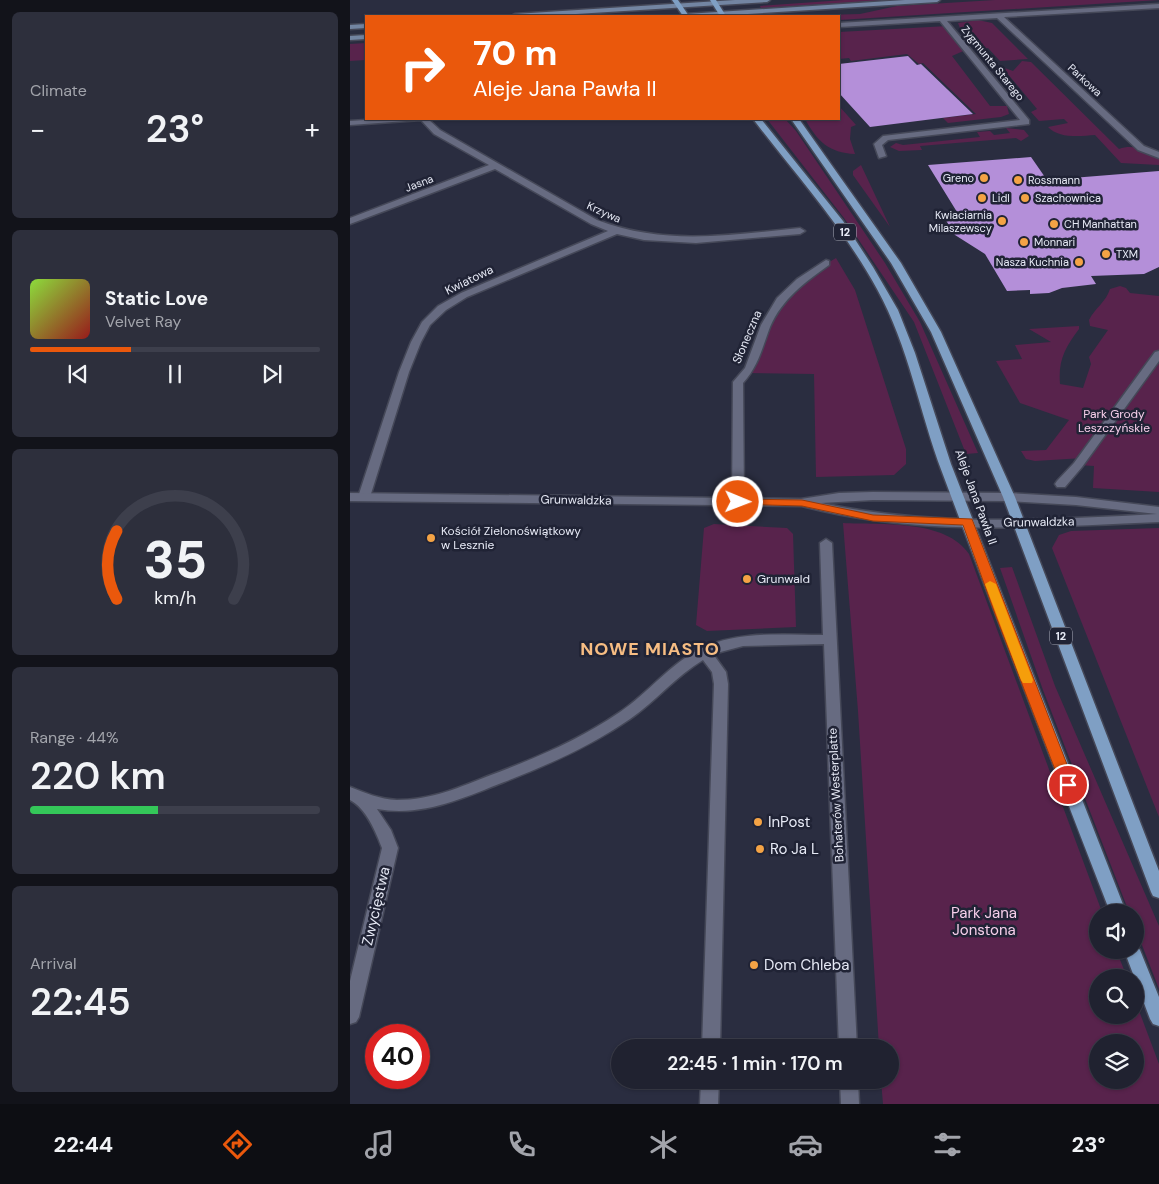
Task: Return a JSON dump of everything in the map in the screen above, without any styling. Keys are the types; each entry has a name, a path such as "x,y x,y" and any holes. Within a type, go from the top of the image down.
{"main road":[{"path":"527,15 677,3 767,0"},
{"path":"714,2 722,15 937,0"},
{"path":"677,3 685,15"},
{"path":"350,27 365,26"},
{"path":"350,38 365,37"},
{"name":"Aleje Jana Pawła II","path":"759,120 858,249 884,291 901,331 1000,614 1115,904"},
{"name":"Aleje Jana Pawła II","path":"796,120 911,288 936,332 1009,497 1159,892"},
{"path":"1136,959 1159,1019"}],"street":[{"name":"Zygmunta Starego","path":"840,25 1159,6"},
{"name":"Parkowa","path":"999,16 1141,148 1159,155"},
{"name":"Zygmunta Starego","path":"882,156 878,144 886,138 1026,122 942,19"},
{"path":"350,123 401,120"},
{"name":"Krzywa","path":"425,120 437,132 594,222 614,231 673,240 698,240 800,231"},
{"name":"Jasna","path":"350,221 495,166"},
{"name":"Kwiatowa","path":"364,497 404,372 416,342 426,324 442,308 464,295 614,231"},
{"name":"Słoneczna","path":"738,502 738,382 750,369 766,325 781,300 800,281 826,264"},
{"path":"1061,484 1078,465 1159,354"},
{"name":"Grunwaldzka","path":"350,497 802,503 847,496 958,496 1076,501 1159,511"},
{"name":"Grunwaldzka","path":"802,503 873,518 968,522 1019,523 1159,518"},
{"name":"Bohaterów Westerplatte","path":"826,542 848,1039"},
{"path":"357,797 396,806 445,799 538,763 589,739 628,714 705,652 718,647 747,642 830,639"},
{"path":"705,652 719,672 721,684 711,1039"},
{"name":"Zwycięstwa","path":"350,1017 390,848 383,830 357,797"},
{"path":"709,1104 710,1089"},
{"path":"849,1089 850,1104"}],"green space":[{"path":"844,0 888,0 761,8 760,6"},
{"path":"995,0 1159,0 840,20 840,15 826,15 860,14 897,6"},
{"path":"978,20 992,23 1028,59 1000,61 988,48 976,49 961,31 958,23"},
{"path":"948,26 968,49 952,56 990,106 1007,106 1009,114 1001,117 948,123 943,118 976,114 923,63 919,64 907,54 851,61 849,58 840,59 840,32"},
{"path":"365,43 365,60 350,61 350,44"},
{"path":"1022,61 1031,62 1119,149 1134,147 1159,155 1159,165 1121,163 1095,135 1064,135 1048,127 1068,123 1064,119 1039,121 1031,112 1037,109 1002,67 1013,71"},
{"path":"840,107 856,125 851,127 850,139 855,154 831,148 814,134 806,120 840,120"},
{"path":"768,120 786,120 796,131 885,263 920,322 978,453 966,454 914,322 844,218"},
{"path":"1006,128 1024,130 1029,136 1021,141 1016,138 920,146 922,150 899,151 890,147 896,143 903,145 980,137 977,132 990,131 994,135 1010,133"},
{"path":"861,165 890,227 853,175 853,171"},
{"path":"836,258 855,290 906,449 906,464 894,475 816,477 814,374 746,373 773,311 811,273"},
{"name":"Park Grody Leszczyńskie","path":"1120,286 1126,288 1130,293 1159,296 1159,492 1093,488 1094,466 1078,465 1083,458 1035,461 1026,459 1021,451 1046,450 1069,420 1020,403 996,361 1022,359 1015,345 1051,342 1029,329 1079,326 1061,361 1060,384 1083,388 1091,364 1089,357 1108,330 1090,326 1089,320 1106,298 1110,289"},
{"name":"Park Jana Jonstona","path":"843,523 893,524 929,529 945,535 958,543 969,554 1099,904 1089,904 1089,959 1120,959 1124,969 1089,969 1089,1024 1144,1024 1159,1064 1159,1104 883,1104 882,1089 899,1089 899,1039 878,1039 858,711"},
{"name":"Grunwald","path":"714,524 787,528 793,534 796,627 707,631 696,625 704,528"},
{"path":"1159,528 1159,817 1052,548 1059,535 1071,531"},
{"path":"1012,567 1055,686 1159,926 1159,989 1144,950 1144,904 1126,904 1043,690 1000,568"}],"building":[{"path":"908,56 917,65 921,64 973,114 870,127 840,94 840,64"},
{"name":"CH Manhattan","path":"1031,157 1047,180 1159,171 1159,267 1144,274 1091,276 1096,284 1062,288 1049,293 1030,294 1030,290 1007,291 985,254 955,235 942,214 957,212 928,165"}],"slow traffic":[{"path":"990,584 1027,680"}],"place":[{"name":"Greno","path":"984,178"},
{"name":"Rossmann","path":"1018,180"},
{"name":"Lidl","path":"982,198"},
{"name":"Szachownica","path":"1025,198"},
{"name":"Kwiaciarnia Milaszewscy","path":"1002,221"},
{"name":"CH Manhattan","path":"1054,224"},
{"name":"Monnari","path":"1024,242"},
{"name":"TXM","path":"1106,254"},
{"name":"Nasza Kuchnia","path":"1079,262"},
{"name":"Kościół Zielonoświątkowy w Lesznie","path":"431,538"},
{"name":"Grunwald","path":"747,579"},
{"name":"InPost","path":"758,822"},
{"name":"Ro Ja L","path":"760,849"},
{"name":"Dom Chleba","path":"754,965"}],"district":[{"name":"NOWE MIASTO","path":"650,649"}],"route":[{"path":"738,502 802,503 839,513 873,518 968,522 1000,614 1068,785"}]}
